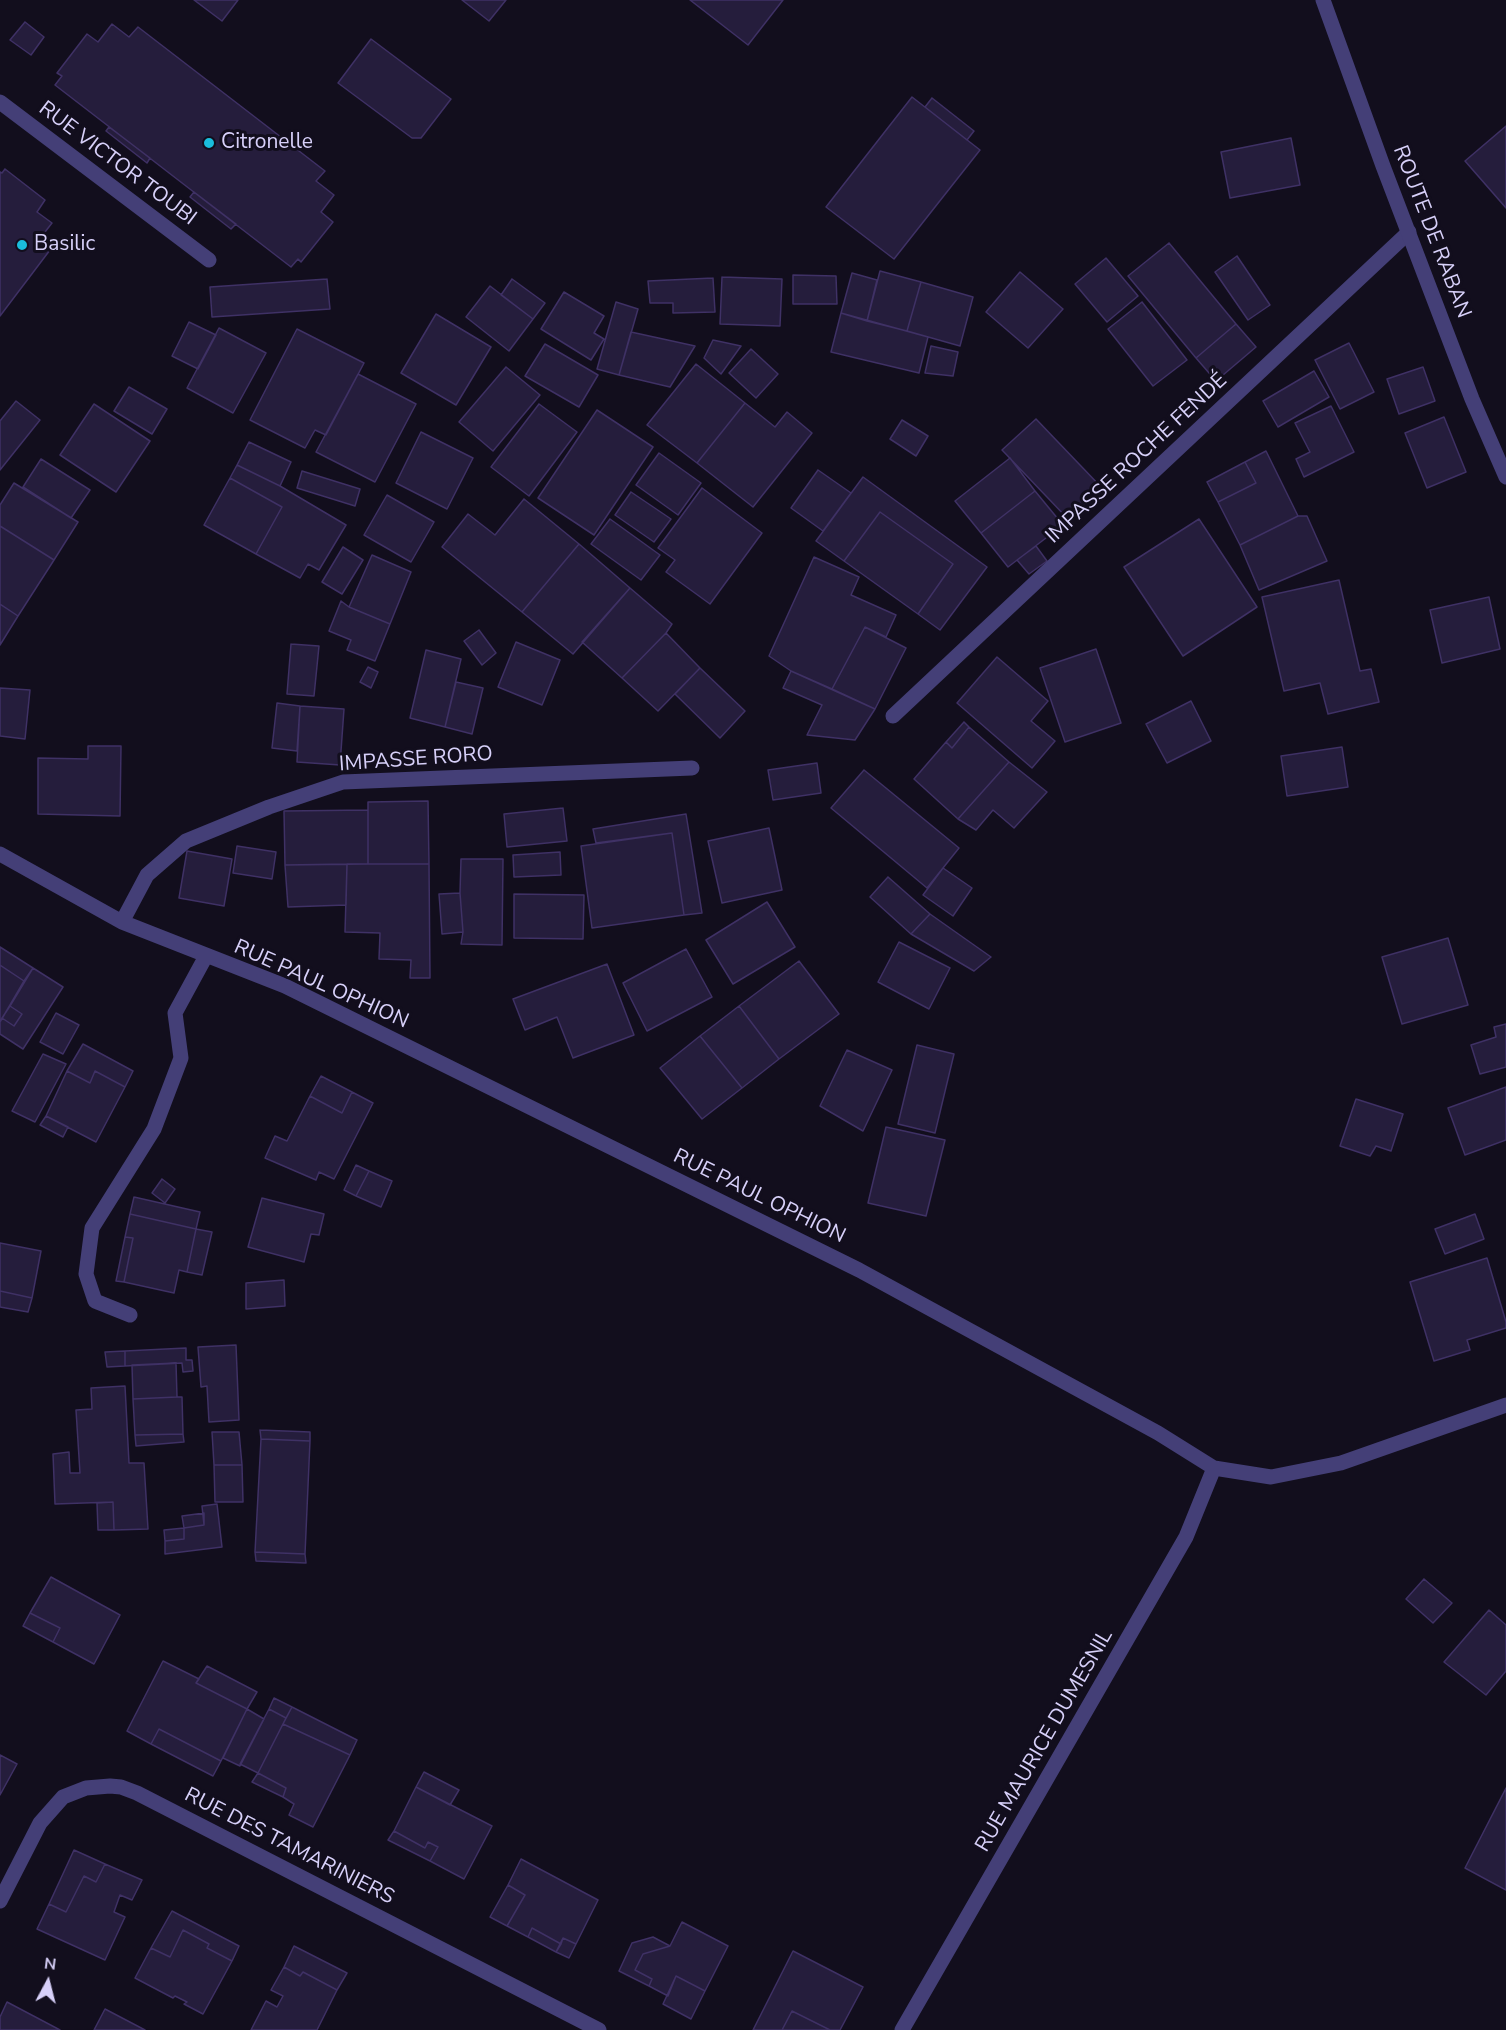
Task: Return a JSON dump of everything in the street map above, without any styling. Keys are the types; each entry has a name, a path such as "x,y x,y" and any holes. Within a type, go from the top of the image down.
{"street":[{"name":"ROUTE DE RABAN","path":"1323,0 1408,232 1506,477"},
{"name":"RUE VICTOR TOUBI","path":"0,102 209,260"},
{"name":"IMPASSE ROCHE FENDÉ","path":"893,716 1408,232"},
{"name":"IMPASSE RORO","path":"122,922 147,875 186,840 269,807 343,782 692,768"},
{"name":"RUE PAUL OPHION","path":"4,857 122,922 285,986 859,1270 1158,1433 1214,1468 1271,1478 1341,1463 1506,1405"},
{"path":"0,873 4,857"},
{"path":"130,1315 95,1301 87,1274 92,1228 154,1130 181,1058 175,1013 206,956"},
{"name":"RUE MAURICE DUMESNIL","path":"902,2030 1186,1537 1214,1468"},
{"name":"RUE DES TAMARINIERS","path":"0,1901 40,1823 63,1797 86,1788 121,1787 137,1793 599,2030"}],"building":[{"path":"194,0 238,0 222,21"},
{"path":"462,0 506,0 489,21"},
{"path":"690,0 783,0 748,45"},
{"path":"25,22 44,37 31,55 10,40"},
{"name":"Citronelle","path":"112,24 129,37 138,27 325,171 316,181 334,195 321,212 333,222 301,262 298,259 291,267 55,85 62,76 57,73 87,34 98,42"},
{"path":"371,39 451,99 421,138 412,138 338,83"},
{"path":"912,97 980,150 894,259 826,207"},
{"path":"932,98 974,131 967,140 925,107"},
{"path":"1506,126 1506,208 1465,161"},
{"path":"109,127 150,158 147,163 106,131"},
{"path":"1291,138 1300,185 1230,198 1221,152"},
{"name":"Basilic","path":"5,169 45,200 37,212 52,223 38,241 50,250 0,316 0,172 2,173"},
{"path":"194,192 236,224 231,229 190,197"},
{"path":"1169,243 1236,324 1196,358 1128,276"},
{"path":"1237,256 1270,305 1248,320 1215,272"},
{"path":"1106,258 1138,296 1107,322 1075,284"},
{"path":"880,271 921,282 907,331 867,321"},
{"path":"1020,272 1063,309 1028,348 986,312"},
{"path":"852,273 877,280 867,321 841,313"},
{"path":"793,275 836,276 837,304 793,304"},
{"path":"722,277 782,279 780,326 720,324"},
{"path":"713,278 715,312 673,313 673,303 650,303 648,281"},
{"path":"327,279 330,309 212,317 210,287"},
{"path":"512,279 545,303 533,319 501,295"},
{"path":"921,282 973,297 960,346 907,331"},
{"path":"490,286 533,319 509,351 466,317"},
{"path":"564,292 604,316 594,333 604,339 591,360 541,329"},
{"path":"616,302 638,309 619,375 597,369"},
{"path":"1142,302 1187,360 1153,386 1108,329"},
{"path":"841,313 928,337 919,373 831,352"},
{"path":"436,314 491,347 456,405 401,373"},
{"path":"189,322 216,335 198,369 172,356"},
{"path":"1236,324 1256,347 1216,381 1196,358"},
{"path":"219,328 266,353 233,413 187,388"},
{"path":"297,329 364,363 326,435 315,430 305,448 250,420"},
{"path":"631,332 695,346 670,387 619,375"},
{"path":"713,340 741,346 721,374 704,358"},
{"path":"1349,343 1374,392 1340,409 1315,360"},
{"path":"545,344 598,375 579,407 525,376"},
{"path":"931,346 958,352 953,376 925,373"},
{"path":"751,349 778,374 756,398 729,373"},
{"path":"696,364 745,403 697,463 647,425"},
{"path":"506,367 540,395 493,451 459,422"},
{"path":"1423,367 1435,401 1399,414 1387,379"},
{"path":"1314,371 1329,397 1278,427 1263,401"},
{"path":"358,374 416,404 375,482 316,452"},
{"path":"129,387 167,409 152,434 114,411"},
{"path":"16,401 40,420 0,470 0,421"},
{"path":"745,403 775,427 787,412 812,433 753,507 697,463"},
{"path":"94,404 150,441 116,492 60,455"},
{"path":"539,404 577,432 529,496 491,467"},
{"path":"1331,406 1354,452 1304,477 1296,459 1310,452 1295,423"},
{"path":"597,410 653,447 594,535 538,498"},
{"path":"1444,417 1466,472 1427,488 1405,433"},
{"path":"1036,419 1102,488 1068,519 1002,450"},
{"path":"902,420 928,436 916,456 890,439"},
{"path":"421,432 473,458 447,509 396,483"},
{"path":"249,442 291,462 280,486 237,465"},
{"path":"1266,451 1298,516 1240,545 1218,502 1256,483 1245,462"},
{"path":"659,453 701,483 678,515 636,485"},
{"path":"1010,458 1035,491 981,533 955,501"},
{"path":"41,459 90,490 71,518 23,487"},
{"path":"1245,462 1256,483 1218,502 1207,482"},
{"path":"237,465 280,486 346,525 319,570 308,564 300,578 256,554 282,507 230,478"},
{"path":"818,470 851,493 823,531 791,508"},
{"path":"302,471 360,489 355,506 297,488"},
{"path":"863,477 987,567 940,630 918,614 953,564 880,512 844,561 816,541"},
{"path":"230,478 282,507 256,554 204,525"},
{"path":"14,483 78,522 54,560 0,526 0,505"},
{"path":"702,488 762,533 710,604 666,572 675,560 658,548"},
{"path":"1035,491 1063,525 1008,567 981,533"},
{"path":"631,492 671,519 654,542 615,515"},
{"path":"387,495 434,522 411,562 364,535"},
{"path":"524,499 579,544 522,612 442,547 468,514 495,535"},
{"path":"880,512 953,564 918,614 844,561"},
{"path":"1298,516 1307,516 1327,561 1259,590 1240,545"},
{"path":"610,519 660,555 641,580 591,544"},
{"path":"1199,519 1257,607 1183,656 1124,567"},
{"path":"0,526 54,560 18,616 0,604"},
{"path":"579,544 630,588 573,654 522,612"},
{"path":"1036,546 1047,561 1029,574 1017,560"},
{"path":"343,547 363,560 342,594 322,582"},
{"path":"372,555 411,572 390,624 349,607"},
{"path":"814,557 859,577 851,595 896,615 886,637 865,627 832,689 791,671 769,656"},
{"path":"1339,580 1360,671 1371,669 1379,702 1328,714 1320,683 1284,691 1262,597"},
{"path":"630,588 672,624 622,678 582,642"},
{"path":"1489,597 1500,649 1442,663 1430,610"},
{"path":"341,601 349,607 390,624 375,661 347,650 351,640 329,631"},
{"path":"0,604 18,616 0,645"},
{"path":"865,627 906,648 875,709 832,689"},
{"path":"479,630 496,653 482,665 464,641"},
{"path":"666,633 700,668 658,711 622,678"},
{"path":"516,642 560,660 542,705 498,687"},
{"path":"291,644 319,646 314,696 287,694"},
{"path":"1096,649 1121,723 1065,742 1040,668"},
{"path":"426,650 461,659 445,727 410,718"},
{"path":"997,657 1048,701 1031,721 1055,741 1032,768 957,703"},
{"path":"368,667 378,672 371,688 360,682"},
{"path":"700,668 745,711 720,738 675,694"},
{"path":"791,671 875,709 855,740 807,735 822,705 783,688"},
{"path":"456,682 483,688 472,734 445,727"},
{"path":"0,688 30,690 25,739 0,736"},
{"path":"1191,701 1211,741 1167,763 1146,724"},
{"path":"277,703 300,706 297,751 272,748"},
{"path":"300,706 344,709 340,765 297,762"},
{"path":"964,722 969,727 952,748 946,742"},
{"path":"969,727 1009,762 958,819 914,779 946,742 952,748"},
{"path":"88,746 121,746 120,816 38,814 38,758 88,759"},
{"path":"1342,747 1348,787 1287,796 1281,756"},
{"path":"1009,762 1047,792 1014,828 993,810 976,830 958,819"},
{"path":"817,763 821,793 773,800 768,770"},
{"path":"864,770 959,848 927,888 831,808"},
{"path":"428,801 429,864 368,864 368,802"},
{"path":"563,808 567,841 507,847 504,814"},
{"path":"368,810 368,864 285,865 284,811"},
{"path":"686,814 702,913 684,915 672,833 596,843 593,829"},
{"path":"769,828 782,890 722,903 708,841"},
{"path":"672,833 684,915 592,928 581,846"},
{"path":"237,846 276,852 272,879 233,873"},
{"path":"187,851 232,859 224,906 179,898"},
{"path":"560,852 561,875 514,877 513,855"},
{"path":"461,859 503,859 502,945 461,944 463,932 460,893"},
{"path":"347,864 429,864 430,978 410,978 411,960 379,959 380,933 345,932"},
{"path":"347,864 346,905 288,907 285,865"},
{"path":"943,868 972,888 953,916 923,895"},
{"path":"888,877 930,914 911,934 870,897"},
{"path":"460,893 463,932 442,934 439,894"},
{"path":"514,894 584,895 583,939 514,938"},
{"path":"767,902 795,947 733,984 706,940"},
{"path":"930,914 991,957 974,971 911,934"},
{"path":"1448,938 1468,1005 1402,1024 1382,957"},
{"path":"899,942 950,968 929,1009 878,982"},
{"path":"0,947 33,968 24,981 0,965"},
{"path":"686,949 712,997 647,1031 623,983"},
{"path":"799,961 839,1014 779,1059 739,1006"},
{"path":"607,964 634,1035 573,1058 557,1017 525,1030 513,999"},
{"path":"0,965 24,981 0,1022"},
{"path":"33,968 63,987 23,1049 0,1034 0,1022 2,1018 14,1026 22,1014 10,1006"},
{"path":"10,1006 22,1014 14,1026 2,1018"},
{"path":"739,1006 779,1059 742,1088 700,1036"},
{"path":"56,1013 79,1025 63,1054 40,1042"},
{"path":"1506,1024 1506,1067 1480,1074 1471,1045 1496,1037 1494,1027"},
{"path":"700,1036 742,1088 702,1119 660,1068"},
{"path":"83,1044 133,1071 125,1087 95,1071 90,1083 67,1071"},
{"path":"917,1045 954,1054 935,1133 898,1124"},
{"path":"847,1050 892,1070 863,1131 820,1106"},
{"path":"43,1054 66,1064 35,1122 12,1111"},
{"path":"67,1071 90,1083 95,1071 125,1087 96,1142 46,1116"},
{"path":"321,1076 352,1092 342,1113 310,1096"},
{"path":"1506,1087 1506,1140 1465,1155 1448,1108"},
{"path":"352,1092 373,1103 334,1179 319,1172 316,1180 265,1158 275,1136 287,1141 310,1096 342,1113"},
{"path":"1356,1099 1403,1114 1391,1151 1376,1146 1370,1156 1340,1146"},
{"path":"46,1116 68,1127 63,1137 40,1125"},
{"path":"886,1127 945,1140 926,1216 868,1203"},
{"path":"356,1165 369,1171 356,1196 344,1190"},
{"path":"369,1171 392,1181 381,1207 356,1196"},
{"path":"162,1179 175,1189 165,1203 152,1193"},
{"path":"134,1197 200,1212 196,1229 130,1214"},
{"path":"262,1198 324,1214 319,1235 311,1234 304,1262 248,1247"},
{"path":"130,1214 196,1229 187,1272 179,1270 174,1293 124,1282 133,1238 125,1237"},
{"path":"1475,1214 1484,1239 1445,1254 1435,1229"},
{"path":"196,1229 212,1232 202,1275 187,1272"},
{"path":"125,1237 133,1238 124,1282 116,1281"},
{"path":"0,1243 41,1251 32,1298 0,1291"},
{"path":"1487,1258 1506,1328 1467,1340 1470,1350 1434,1361 1410,1282"},
{"path":"284,1280 285,1306 246,1309 246,1283"},
{"path":"0,1291 32,1298 28,1312 0,1307"},
{"path":"236,1345 239,1420 209,1422 207,1386 201,1387 198,1347"},
{"path":"186,1348 186,1360 192,1360 193,1371 183,1372 182,1363 125,1366 125,1351"},
{"path":"125,1351 125,1366 107,1367 105,1352"},
{"path":"176,1363 177,1397 133,1399 132,1365"},
{"path":"125,1386 129,1463 144,1463 148,1529 114,1530 113,1502 55,1504 53,1454 69,1452 70,1473 80,1473 76,1410 92,1409 91,1388"},
{"path":"182,1397 183,1434 135,1435 133,1399"},
{"path":"260,1430 310,1432 310,1441 261,1439"},
{"path":"212,1432 239,1432 242,1465 214,1465"},
{"path":"183,1434 184,1442 136,1446 135,1435"},
{"path":"261,1439 310,1441 305,1554 255,1552"},
{"path":"214,1465 242,1465 243,1502 215,1502"},
{"path":"113,1502 114,1530 98,1530 97,1503"},
{"path":"217,1504 222,1547 165,1554 165,1541 184,1539 184,1528 204,1525 202,1506"},
{"path":"204,1513 204,1525 184,1528 182,1516"},
{"path":"184,1528 184,1539 165,1541 164,1530"},
{"path":"255,1552 305,1554 306,1563 256,1561"},
{"path":"51,1577 120,1615 94,1664 53,1642 60,1628 30,1613"},
{"path":"1424,1579 1452,1603 1433,1623 1406,1599"},
{"path":"1489,1610 1506,1625 1506,1671 1486,1695 1444,1662"},
{"path":"30,1613 60,1628 53,1642 23,1626"},
{"path":"163,1661 199,1679 196,1683 247,1709 221,1761 159,1729 151,1744 127,1731"},
{"path":"207,1666 257,1692 247,1709 196,1683"},
{"path":"274,1698 292,1707 286,1718 269,1709"},
{"path":"292,1707 357,1740 350,1755 283,1724"},
{"path":"247,1709 264,1719 240,1766 223,1758"},
{"path":"269,1709 286,1718 258,1773 240,1764"},
{"path":"283,1724 350,1755 313,1827 289,1815 294,1804 283,1797 286,1788 258,1773"},
{"path":"159,1729 221,1761 213,1776 151,1744"},
{"path":"0,1755 17,1764 0,1795"},
{"path":"424,1772 459,1790 450,1805 416,1787"},
{"path":"258,1773 286,1788 283,1797 252,1782"},
{"path":"416,1787 492,1826 464,1879 430,1861 438,1847 428,1842 425,1848 394,1831"},
{"path":"1506,1788 1506,1890 1465,1868"},
{"path":"394,1831 425,1848 428,1842 438,1847 430,1861 388,1840"},
{"path":"74,1850 105,1864 96,1882 84,1876 66,1912 49,1904"},
{"path":"521,1859 598,1900 576,1944 563,1938 561,1944 532,1928 528,1937 507,1926 525,1895 508,1885"},
{"path":"105,1864 142,1880 132,1900 120,1895 114,1912 125,1917 105,1960 37,1929 49,1904 66,1912 84,1876 96,1882"},
{"path":"508,1885 525,1895 507,1926 490,1917"},
{"path":"172,1911 239,1946 232,1961 207,1948 209,1944 183,1930 170,1957 151,1948"},
{"path":"682,1922 728,1946 705,1991 676,1976 668,1996 649,1986 652,1979 635,1970 643,1954 670,1946"},
{"path":"532,1928 561,1944 556,1952 528,1937"},
{"path":"183,1930 209,1944 207,1948 232,1961 203,2014 184,2004 187,2002 175,1996 173,1998 135,1978 151,1948 170,1957"},
{"path":"653,1937 670,1946 643,1954 635,1970 652,1979 649,1986 619,1971 632,1943"},
{"path":"563,1938 576,1944 569,1958 556,1952"},
{"path":"294,1946 347,1973 337,1990 303,1972 300,1976 284,1967"},
{"path":"793,1951 863,1987 840,2030 830,2030 792,2011 782,2030 753,2030"},
{"path":"284,1967 300,1976 303,1972 337,1990 317,2030 251,2030 266,2001 277,2007 283,1996 271,1990"},
{"path":"676,1976 705,1991 691,2019 663,2004"},
{"path":"7,2002 60,2030 0,2030 0,2017"},
{"path":"105,2009 145,2030 94,2030"},
{"path":"792,2011 830,2030 782,2030"}],"place":[{"name":"Citronelle","path":"209,143"},
{"name":"Basilic","path":"22,245"}]}
